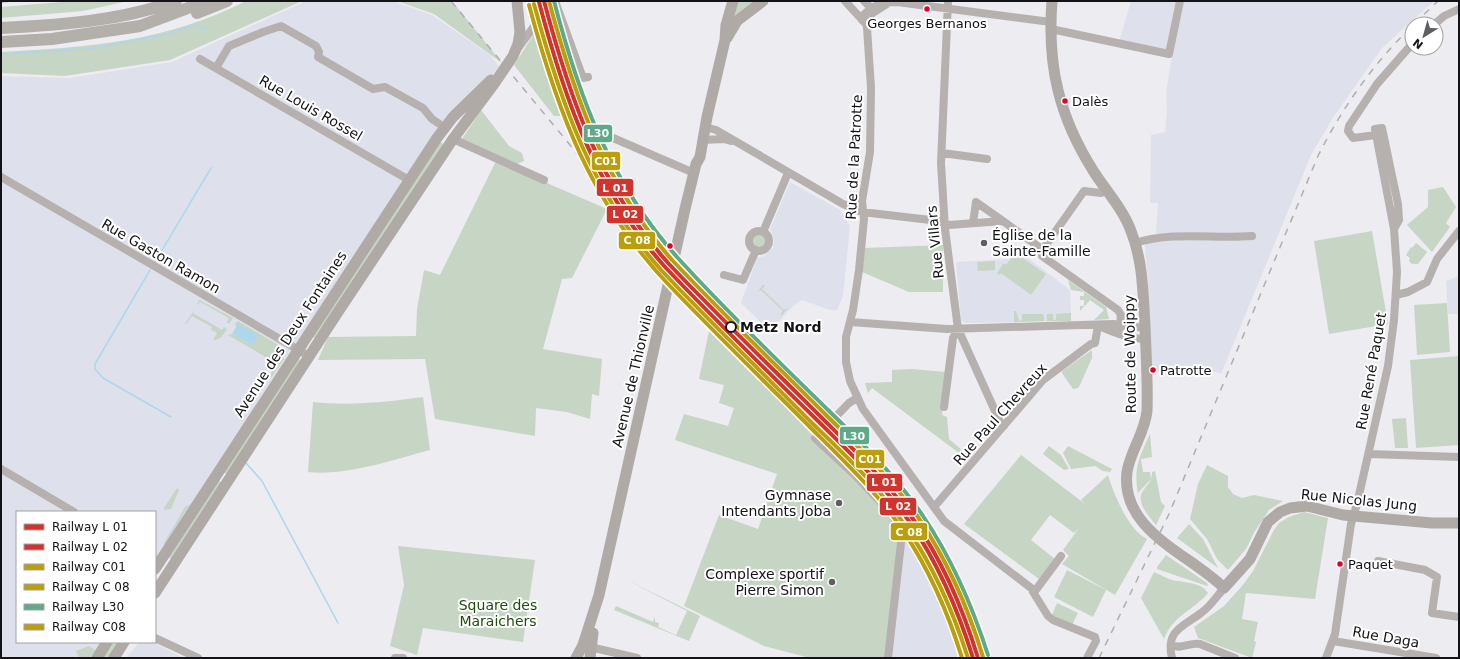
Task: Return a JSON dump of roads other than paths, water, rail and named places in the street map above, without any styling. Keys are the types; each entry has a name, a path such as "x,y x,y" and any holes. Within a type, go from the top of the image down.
{"highway":[{"path":"1,28 108,18 143,11 176,1"},
{"path":"140,26 207,1"},
{"path":"1,42 52,39 140,26 185,17 227,1"}],"main road":[{"path":"510,59 520,37 517,1"},
{"path":"725,40 726,25 733,1"},
{"path":"725,40 737,21 763,1"},
{"name":"Route de Woippy","path":"1052,1 1051,25 1054,74 1060,101 1074,139 1106,191 1123,215 1135,243 1142,271 1146,333 1147,411 1146,423 1128,467 1127,485 1130,501 1138,518 1147,528 1214,578 1224,588"},
{"name":"Avenue de Thionville","path":"584,654 598,611 599,595 695,168 700,157 704,127 725,40"},
{"name":"Avenue des Deux Fontaines","path":"156,563 446,126 510,59"},
{"name":"Avenue des Deux Fontaines","path":"156,591 308,356 455,136 510,59"},
{"name":"Rue Nicolas Jung","path":"1224,588 1250,559 1268,522 1280,512 1290,508 1307,506 1343,515 1432,523 1459,523"},
{"path":"97,658 106,643"},
{"path":"114,658 123,643"}],"street":[{"name":"Avenue des Deux Fontaines","path":"510,59 554,1"},
{"path":"554,1 582,78 588,77"},
{"name":"Rue de la Patrotte","path":"845,1 862,19 867,28 870,54 871,110 870,152 862,212 864,219 859,270 846,337 846,362 850,381 857,398 936,506 947,524 1035,591 1061,556"},
{"path":"862,19 867,4 889,2 947,5 1051,25 1169,54 1180,1"},
{"path":"862,19 879,11 889,2"},
{"name":"Rue Villars","path":"947,5 942,153 945,223 958,329"},
{"path":"1444,16 1459,9"},
{"path":"216,68 229,46 281,26 316,46 319,52 318,57 373,89 385,87 398,94 423,108 432,119 446,126 455,136 544,180"},
{"name":"Rue René Paquet","path":"1326,658 1333,641 1354,516 1388,366 1393,337 1396,296 1394,229 1376,135 1353,138 1348,131 1351,121 1377,84 1404,53"},
{"name":"Rue Louis Rossel","path":"200,59 409,180"},
{"path":"704,127 716,130 846,206 862,212 945,223 949,225 1003,221"},
{"path":"597,131 695,168"},
{"path":"702,140 724,139 735,142"},
{"path":"942,153 987,159"},
{"path":"763,232 788,173"},
{"name":"Rue Gaston Ramon","path":"1,177 308,356"},
{"path":"1041,252 1084,191 1101,194 1106,191"},
{"path":"973,223 976,202 1039,247 1042,256 1118,310 1121,315 1119,334"},
{"path":"1396,296 1427,282 1437,259 1459,231"},
{"path":"763,232 768,237 769,244 764,250 756,250 751,246 750,238 755,233 763,232"},
{"path":"1135,243 1151,239 1178,236 1252,236"},
{"path":"724,275 741,281 744,279 756,250"},
{"path":"850,322 958,329 1120,325 1146,333"},
{"path":"1098,325 1136,339 1146,333"},
{"name":"Rue Paul Chevreux","path":"936,506 1047,376 1091,344 1095,343 1098,325"},
{"path":"944,406 952,338 958,329"},
{"path":"958,329 1004,426"},
{"path":"857,398 849,403 815,438 856,475 891,513 898,525 901,543 888,658"},
{"path":"1369,454 1459,458"},
{"path":"1,469 72,511"},
{"path":"1378,561 1425,570 1437,577 1432,613 1459,617"},
{"name":"Avenue des Deux Fontaines","path":"156,563 171,568"},
{"path":"1172,658 1171,645 1175,633 1182,625 1202,612 1224,588"},
{"path":"1033,592 1048,616 1053,620 1095,638 1096,641 1086,658"},
{"path":"156,638 198,658"},
{"name":"Rue Daga","path":"1333,641 1436,658"},
{"path":"1171,645 1178,647 1195,643 1200,644 1235,658"},
{"path":"584,654 637,658"},
{"path":"395,658 403,658"}],"water":[{"path":"238,324 258,335 252,345 232,334"}],"waterway":[{"path":"1,54 90,49 168,34 193,25 207,30"},
{"path":"155,262 211,168"},
{"path":"150,270 95,364 95,369 103,378 171,417"},
{"path":"246,463 262,481 338,623"}],"railway":[{"path":"1,2 13,1"},
{"path":"451,1 599,180 630,223"},
{"path":"1422,16 1438,1"},
{"path":"1099,658 1169,514 1318,156 1337,121 1359,87 1371,71 1404,35"}],"rail line":[{"name":"C01","path":"549,1 570,72 595,139 629,202 649,232 673,261 729,319 862,450 908,503 929,533 956,584 971,620 983,657"},
{"name":"L30","path":"554,1 574,71 586,104 615,168 633,199 677,257 695,277 751,335 866,447 913,501 933,532 952,566 968,600 988,655"},
{"name":"C08","path":"529,5 540,45 565,119 597,188 617,221 641,253 668,284 720,338 846,463 870,488 892,515 912,544 937,591 951,624 962,658"}],"place":[{"name":"Georges Bernanos","path":"927,9"},
{"name":"Dalès","path":"1065,101"},
{"name":"Église de la Sainte-Famille","path":"984,243"},
{"name":"Metz Nord","path":"731,327"},
{"name":"Patrotte","path":"1153,370"},
{"name":"Gymnase Intendants Joba","path":"839,503"},
{"name":"Paquet","path":"1340,564"},
{"name":"Complexe sportif Pierre Simon","path":"832,582"}],"park label":[{"name":"Square des Maraichers","path":"498,614"}]}
